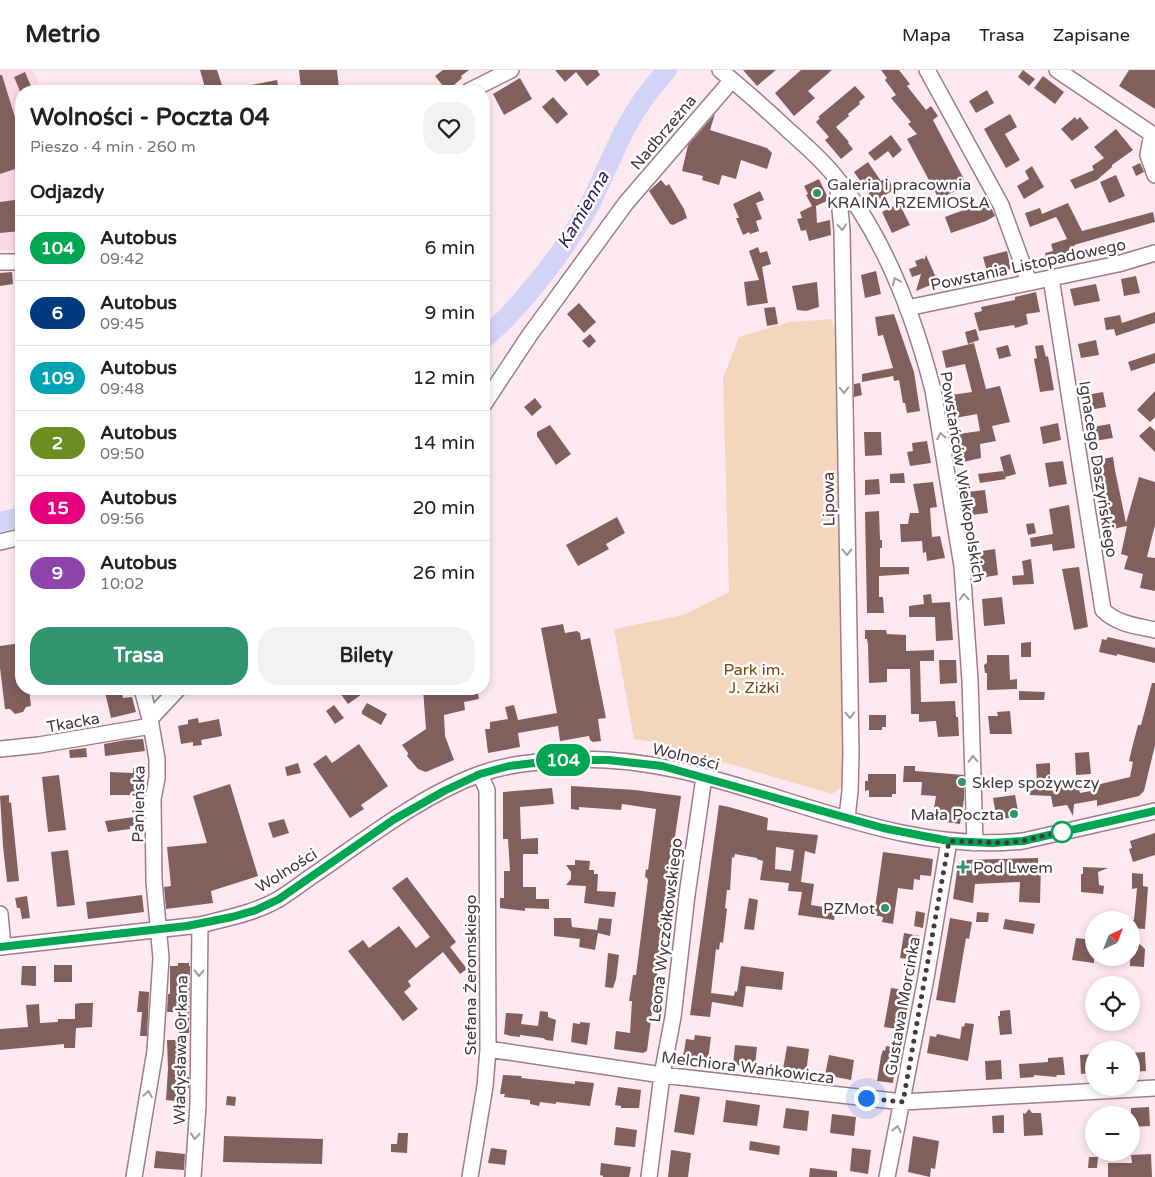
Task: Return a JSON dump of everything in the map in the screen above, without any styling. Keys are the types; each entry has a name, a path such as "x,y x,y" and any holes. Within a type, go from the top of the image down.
{"street":[{"path":"481,85 511,70"},
{"path":"927,70 1001,205 1029,282"},
{"path":"1057,70 1154,135 1148,155 1155,175"},
{"name":"Powstańców Wielkopolskich","path":"726,73 817,156 837,179 861,212 893,272 908,308 926,362 933,390 962,566 970,680 975,843"},
{"name":"Nadbrzeżna","path":"490,395 529,336 626,203 726,73"},
{"name":"Lipowa","path":"837,179 842,230 850,744 850,791 847,818"},
{"name":"Powstania Listopadowego","path":"908,308 1118,264 1155,253"},
{"path":"0,262 15,262"},
{"name":"Ignacego Daszyńskiego","path":"1052,278 1103,610 1111,618 1155,630"},
{"path":"0,542 15,538"},
{"name":"Panieńska","path":"143,695 157,759 157,778 153,799 154,881 160,930"},
{"path":"150,723 173,695"},
{"name":"Tkacka","path":"0,749 39,745 150,723"},
{"name":"Wolności","path":"2,947 160,930 240,915 279,899 416,806 480,774 509,766 534,763 565,760 608,760 662,766 847,818 920,837 949,841 975,843 1023,841 1155,811"},
{"name":"Stefana Żeromskiego","path":"470,1177 485,1086 488,1049 487,790 480,774"},
{"name":"Leona Wyczółkowskiego","path":"649,1177 662,1075 672,1017 686,895 704,777"},
{"name":"Gustawa Morcinka","path":"887,1177 903,1102 949,841"},
{"path":"0,914 2,947"},
{"name":"Władysława Orkana","path":"192,1177 198,1105 200,924"},
{"name":"Władysława Orkana","path":"134,1177 155,1051 161,958 160,930"},
{"name":"Melchiora Wańkowicza","path":"488,1049 662,1075 903,1102 1155,1088"}],"shaded area":[{"path":"0,70 33,70 39,85 15,85 15,250 0,251"}],"green space":[{"name":"Park im. J. Ziżki","path":"833,319 832,324 837,325 845,785 842,785 832,794 655,742 634,739 614,629 683,615 729,592 723,378 739,337 789,322"}],"building":[{"path":"200,70 217,70 222,85 204,85"},
{"path":"299,70 337,70 339,85 301,85"},
{"path":"443,70 469,70 454,85 442,85 435,76"},
{"path":"555,70 597,70 600,75 587,86 576,72 565,82"},
{"path":"743,70 776,70 757,86"},
{"path":"801,70 832,70 808,91 815,98 794,116 775,93"},
{"path":"881,70 899,70 910,84 907,86 926,110 931,106 938,116 933,120 967,185 939,199 907,139 917,134 908,124 911,122 891,98 896,95 885,80 887,78"},
{"path":"1023,70 1035,79 1029,86 1018,77"},
{"path":"1129,70 1155,70 1155,109 1119,86"},
{"path":"25,72 30,85 17,85 14,77"},
{"path":"0,75 2,75 15,117 15,169 0,174"},
{"path":"1043,76 1064,92 1055,104 1034,88"},
{"path":"520,78 532,99 504,115 493,94"},
{"path":"277,80 278,85 251,85"},
{"path":"855,86 865,97 848,114 849,116 836,127 853,149 841,159 825,140 829,137 816,122 820,118 818,117"},
{"path":"987,90 994,103 976,113 969,101"},
{"path":"553,97 568,114 557,124 542,107"},
{"path":"715,114 710,130 767,148 772,153 767,169 741,160 736,179 722,175 719,185 702,180 703,176 682,171 688,145"},
{"path":"1010,114 1017,127 1005,134 1020,160 1006,168 984,129"},
{"path":"1075,117 1077,120 1080,117 1089,128 1072,141 1061,129"},
{"path":"1116,129 1133,150 1112,165 1097,180 1075,189 1070,180 1094,170 1092,166 1104,158 1094,147"},
{"path":"891,135 902,150 893,158 888,151 875,161 868,153"},
{"path":"868,162 881,181 888,176 893,190 875,202 854,172"},
{"path":"1140,163 1144,172 1136,176 1132,167"},
{"path":"1032,166 1044,187 1024,199 1017,186 1029,179 1025,171"},
{"path":"1116,175 1125,196 1109,203 1100,182"},
{"path":"819,179 829,200 816,206 817,223 830,220 831,235 809,241 806,230 801,231 797,219 802,218 800,212 812,206 804,186"},
{"path":"661,180 666,186 669,184 684,209 687,218 673,225 670,224 649,191"},
{"path":"760,191 764,200 756,203 762,219 756,221 759,231 743,235 733,204"},
{"path":"15,200 15,232 0,233 0,202"},
{"path":"988,201 995,216 951,233 945,217"},
{"path":"899,203 910,225 892,233 882,212"},
{"path":"1068,203 1082,231 1153,212 1155,222 1074,245 1076,251 1068,253 1069,259 1048,265 1045,253 1053,251 1051,244 1067,239 1056,217 1030,227 1025,213 1040,208 1042,214"},
{"path":"758,247 760,253 767,251 771,264 762,267 768,303 747,306 744,282 759,280 749,251"},
{"path":"1007,251 1011,269 988,275 983,257"},
{"path":"926,255 938,282 916,291 921,274 912,277 909,269 917,266 915,261 923,258 924,260"},
{"path":"876,271 881,294 865,298 861,275"},
{"path":"12,272 13,284 0,286 0,273"},
{"path":"1136,276 1140,293 1124,296 1121,279"},
{"path":"817,282 819,307 806,311 797,310 792,286"},
{"path":"1096,284 1100,301 1074,306 1070,289"},
{"path":"1036,292 1040,312 1026,314 1028,324 1015,328 1014,325 979,331 974,313 982,311 981,307 1015,300 1015,297"},
{"path":"579,303 596,322 584,333 567,314"},
{"path":"775,307 778,324 767,326 764,308"},
{"path":"1155,312 1155,323 1116,336 1114,329 1106,330 1104,318 1120,315 1122,323"},
{"path":"894,314 914,372 920,411 907,413 905,403 903,403 899,380 894,381 893,376 862,382 862,374 893,368 883,335 878,336 875,317"},
{"path":"976,329 979,340 968,344 965,332"},
{"path":"590,334 596,341 589,348 582,341"},
{"path":"1096,340 1099,355 1081,358 1078,344"},
{"path":"974,343 986,389 1000,386 1010,422 992,426 996,441 980,444 981,458 963,462 958,434 980,431 977,414 955,418 951,395 972,392 965,364 946,368 942,351"},
{"path":"1008,345 1011,356 999,359 996,348"},
{"path":"1043,345 1046,357 1048,356 1054,390 1040,392 1034,359 1037,358 1035,346"},
{"path":"1155,353 1155,363 1131,371 1128,362"},
{"path":"860,383 862,395 854,397 854,384"},
{"path":"1155,391 1155,417 1150,422 1137,410"},
{"path":"1103,392 1106,407 1089,410 1087,395"},
{"path":"535,398 542,407 532,416 524,407"},
{"path":"1058,423 1061,440 1043,444 1040,427"},
{"path":"1110,424 1113,438 1094,441 1092,427"},
{"path":"550,425 571,454 556,465 537,436 537,432"},
{"path":"1150,426 1155,431 1155,452 1139,436"},
{"path":"864,432 881,432 882,455 865,456"},
{"path":"927,441 931,463 910,466 907,452 913,451 912,443"},
{"path":"1010,454 1016,474 1005,477 1000,457"},
{"path":"1113,457 1126,523 1139,477 1155,482 1155,525 1147,557 1155,558 1155,591 1140,588 1143,574 1124,569 1128,556 1121,554 1127,526 1108,530 1101,488 1103,488 1097,460"},
{"path":"1063,461 1067,484 1049,487 1045,463"},
{"path":"1003,471 1006,479 980,483 978,474"},
{"path":"904,473 905,483 890,483 890,474"},
{"path":"879,479 880,494 865,495 865,480"},
{"path":"933,482 937,507 930,508 932,537 940,536 945,558 927,561 926,552 923,553 922,541 901,542 900,524 908,524 910,513 919,513 913,484"},
{"path":"985,490 988,513 971,515 967,492"},
{"path":"1069,505 1075,548 1053,551 1052,544 1031,547 1030,538 1053,534 1049,509"},
{"path":"879,511 880,540 882,540 880,567 909,567 909,574 879,576 879,597 883,597 884,613 867,613 865,512"},
{"path":"617,517 625,533 606,544 609,549 578,566 566,545"},
{"path":"1034,523 1036,533 1028,535 1026,524"},
{"path":"995,549 998,575 980,578 976,552"},
{"path":"1031,559 1034,584 1013,585 1012,576 1024,575 1022,561"},
{"path":"1079,567 1088,627 1074,630 1062,569"},
{"path":"931,594 932,603 950,602 953,640 936,641 935,617 909,617 909,606 924,604 923,595"},
{"path":"1002,597 1005,624 984,626 982,599"},
{"path":"563,624 565,633 577,631 580,633 581,640 590,638 606,718 598,719 601,741 593,742 589,736 560,741 558,726 518,733 520,747 488,753 485,729 490,729 490,722 508,719 505,707 514,705 518,720 557,713 541,628"},
{"path":"865,630 886,630 887,634 906,635 906,651 934,650 934,661 920,661 921,702 955,701 959,736 938,737 936,721 919,722 919,714 911,714 910,669 887,669 887,682 869,683 868,645 867,639 865,639"},
{"path":"1108,637 1155,648 1155,663 1117,654 1117,656 1099,652 1102,639 1106,640"},
{"path":"1031,642 1031,657 1021,657 1021,643"},
{"path":"15,644 15,695 30,695 31,706 26,707 23,712 15,714 10,709 5,709 0,668 0,646"},
{"path":"987,655 1009,655 1010,680 1017,679 1017,689 987,690 987,673 985,673 984,665 987,663"},
{"path":"939,660 956,660 957,683 940,684"},
{"path":"1152,683 1155,683 1155,745 1144,791 1139,796 1097,806 1097,800 1074,804 1073,816 1067,805 1053,807 1051,796 1030,795 1030,784 1037,784 1036,764 1050,763 1050,786 1078,781 1080,793 1096,790 1096,785 1130,777 1133,762 1129,761 1132,748 1138,725 1141,725"},
{"path":"1019,691 1045,692 1044,700 1019,700"},
{"path":"106,695 122,695 123,698 132,697 136,712 111,718"},
{"path":"341,695 361,695 348,704"},
{"path":"423,695 478,695 479,699 464,702 465,710 444,715 445,736 454,760 426,772 418,769 407,756 408,753 402,745 426,729"},
{"path":"367,703 387,714 381,725 362,714"},
{"path":"334,705 344,718 335,724 326,711"},
{"path":"1010,711 1012,734 990,734 988,716 998,716 997,712"},
{"path":"869,715 886,715 886,727 882,727 882,730 869,730"},
{"path":"198,718 199,723 219,719 222,736 201,740 202,745 193,746 193,742 181,744 178,726 188,724 188,720"},
{"path":"143,739 145,751 105,756 104,744"},
{"path":"359,744 388,786 361,805 364,809 350,818 313,764 326,755 332,763"},
{"path":"86,748 87,757 70,758 69,750"},
{"path":"1089,752 1091,774 1076,775 1075,753"},
{"path":"298,763 301,773 287,776 285,767"},
{"path":"904,766 915,766 915,771 964,775 964,799 960,824 932,820 936,796 921,795 922,782 903,782"},
{"path":"133,768 143,768 144,826 130,826 130,829 108,832 105,821 134,817 134,795 110,795 110,772 133,773"},
{"path":"868,774 896,774 896,794 892,794 892,797 869,797 869,790 865,791 865,781 868,781"},
{"path":"59,775 66,830 48,832 42,777"},
{"path":"230,784 258,876 211,891 213,903 166,909 164,887 171,886 167,847 207,843 193,796"},
{"path":"571,786 635,790 681,796 673,850 671,850 670,873 647,1051 643,1053 614,1049 616,1031 630,1033 632,1001 629,1001 633,975 636,975 648,880 645,877 646,869 648,870 656,809 622,804 621,810 579,807 579,810 571,809"},
{"path":"552,788 554,804 520,807 521,839 538,838 538,854 523,854 523,887 536,887 536,899 549,899 549,909 525,908 525,911 500,908 500,898 504,898 504,871 510,871 508,839 503,839 503,792"},
{"path":"9,795 19,881 7,882 0,796"},
{"path":"1015,795 1019,816 997,820 993,798"},
{"path":"719,805 768,818 767,830 818,835 815,854 805,851 801,882 814,884 811,905 836,909 834,920 798,915 802,892 788,891 789,883 760,880 763,861 735,854 734,858 732,857 730,890 727,890 723,943 720,942 719,950 716,949 711,993 734,996 735,991 737,992 741,966 784,972 782,990 746,986 743,1007 712,1002 710,1017 690,1015","holes":["776,847 794,850 791,871 775,869"]},
{"path":"284,819 289,833 273,838 268,823"},
{"path":"1155,833 1155,855 1133,862 1129,849 1132,848 1130,841"},
{"path":"68,850 75,905 57,907 51,852"},
{"path":"883,852 933,859 931,876 920,875 920,880 914,879 913,890 898,888 893,924 882,922 883,917 874,915"},
{"path":"1038,858 1038,864 1041,864 1040,903 1019,902 1020,882 975,884 973,903 953,899 958,864 963,860"},
{"path":"575,860 590,861 589,870 594,870 594,874 598,874 597,891 616,892 614,907 584,903 586,886 566,885 571,879 571,872 566,865 575,865"},
{"path":"1083,867 1108,868 1098,872 1099,885 1104,886 1103,894 1081,892"},
{"path":"1132,873 1143,874 1143,886 1148,887 1145,929 1140,929 1140,911 1135,911 1137,888 1132,889"},
{"path":"407,877 456,942 450,947 467,969 460,974 443,952 408,981 411,986 404,992 418,1009 403,1021 348,951 363,940 369,948 399,926 416,948 430,937 392,888"},
{"path":"142,895 144,912 88,919 86,902"},
{"path":"27,896 30,918 22,919 20,908 17,908 15,898"},
{"path":"749,898 758,900 754,930 744,929"},
{"path":"916,911 925,913 923,928 914,926"},
{"path":"977,912 989,913 988,922 976,922"},
{"path":"554,918 571,918 572,927 597,930 599,918 612,919 610,936 598,933 595,950 579,947 580,939 554,936"},
{"path":"950,918 972,922 969,939 966,938 955,1003 936,1000"},
{"path":"1005,919 1035,924 1033,934 1003,929"},
{"path":"904,933 920,936 916,960 900,958"},
{"path":"1076,938 1085,939 1085,962 1072,960"},
{"path":"1140,944 1145,949 1144,967 1130,966 1140,966"},
{"path":"608,953 619,955 613,988 605,987"},
{"path":"178,963 189,963 190,966 189,1033 179,1033 179,1012 167,1012 168,994 170,994 170,966 178,966"},
{"path":"54,965 72,965 72,982 54,982"},
{"path":"22,966 36,966 36,986 21,985"},
{"path":"891,988 910,991 904,1030 884,1027"},
{"path":"139,991 149,992 147,1036 140,1036 142,1012 137,1012"},
{"path":"93,1003 92,1027 76,1028 75,1048 64,1048 64,1044 0,1050 0,1029 28,1027 26,1005 39,1004 40,1023 58,1022 58,1019 75,1019 75,1004"},
{"path":"1010,1010 1012,1034 1000,1035 998,1016 1000,1016 1000,1011"},
{"path":"540,1011 548,1012 548,1017 556,1020 553,1041 543,1038 504,1034 506,1013 523,1014 521,1024 538,1026"},
{"path":"580,1022 590,1023 587,1045 571,1042 573,1023 580,1024"},
{"path":"965,1023 974,1024 968,1061 927,1053 930,1036 936,1037 937,1034 960,1039 962,1026 964,1027"},
{"path":"695,1035 711,1037 708,1060 681,1058 686,1039 694,1040"},
{"path":"167,1040 180,1040 184,1077 189,1077 189,1088 184,1088 183,1102 166,1100"},
{"path":"735,1045 757,1047 755,1066 733,1065"},
{"path":"787,1046 809,1049 806,1073 783,1069"},
{"path":"886,1046 897,1048 893,1083 877,1081 881,1056"},
{"path":"1140,1052 1145,1052 1146,1071 1140,1071"},
{"path":"829,1055 854,1060 851,1080 825,1075"},
{"path":"1080,1055 1085,1055 1085,1074 1081,1074"},
{"path":"1063,1057 1065,1075 1057,1075 1056,1077 1034,1075 1034,1077 1020,1078 1019,1064 1048,1062 1048,1058"},
{"path":"1001,1060 1002,1079 986,1080 985,1061"},
{"path":"503,1075 575,1084 575,1081 594,1083 590,1106 540,1102 539,1106 530,1104 530,1100 504,1097 505,1094 500,1094"},
{"path":"618,1087 641,1090 639,1108 621,1108 621,1106 615,1105"},
{"path":"680,1094 700,1097 694,1135 674,1132"},
{"path":"227,1096 236,1097 235,1106 226,1105"},
{"path":"726,1100 760,1105 757,1126 723,1122"},
{"path":"1149,1107 1150,1126 1140,1127 1140,1108"},
{"path":"786,1108 809,1111 807,1131 783,1128"},
{"path":"1029,1109 1032,1113 1041,1113 1043,1135 1024,1136 1023,1113 1025,1114"},
{"path":"832,1114 856,1117 854,1136 830,1133"},
{"path":"1004,1115 1004,1133 993,1133 992,1116"},
{"path":"616,1127 637,1130 635,1147 614,1145"},
{"path":"398,1133 408,1133 407,1153 391,1152 391,1144 397,1144"},
{"path":"224,1136 323,1139 322,1164 223,1162"},
{"path":"913,1136 939,1141 935,1169 931,1168 930,1177 908,1172"},
{"path":"750,1141 780,1146 779,1155 749,1150"},
{"path":"491,1148 507,1150 505,1165 488,1163"},
{"path":"852,1148 871,1150 868,1174 850,1171"},
{"path":"671,1150 691,1153 688,1177 668,1177"},
{"path":"156,1151 185,1154 184,1170 154,1168"},
{"path":"1151,1154 1152,1177 1108,1177 1108,1163 1140,1161 1140,1155"},
{"path":"1089,1161 1098,1161 1097,1168 1088,1168"},
{"path":"601,1163 631,1167 629,1177 603,1177 600,1175"},
{"path":"810,1168 837,1171 837,1177 809,1177"}],"waterway":[{"name":"Kamienna","path":"490,333 543,275 570,237 591,202 628,124 646,96 667,70"},
{"name":"Kamienna","path":"0,522 15,518"}],"bus line":[{"name":"104","path":"0,947 160,930 200,924 256,910 279,899 393,820 444,791 465,780 495,769 534,763 565,760 608,760 662,766 883,828 920,837 949,841 975,843 1023,841 1155,811"}],"place":[{"name":"Galeria i pracownia KRAINA RZEMIOSŁA","path":"817,193"},
{"name":"Sklep spożywczy","path":"962,782"},
{"name":"Mała Poczta","path":"1014,814"},
{"name":"Pod Lwem","path":"963,867"},
{"name":"PZMot","path":"885,908"}],"route":[{"path":"866,1098 903,1102 949,841 1004,843 1023,841 1064,831 1062,832"}]}
